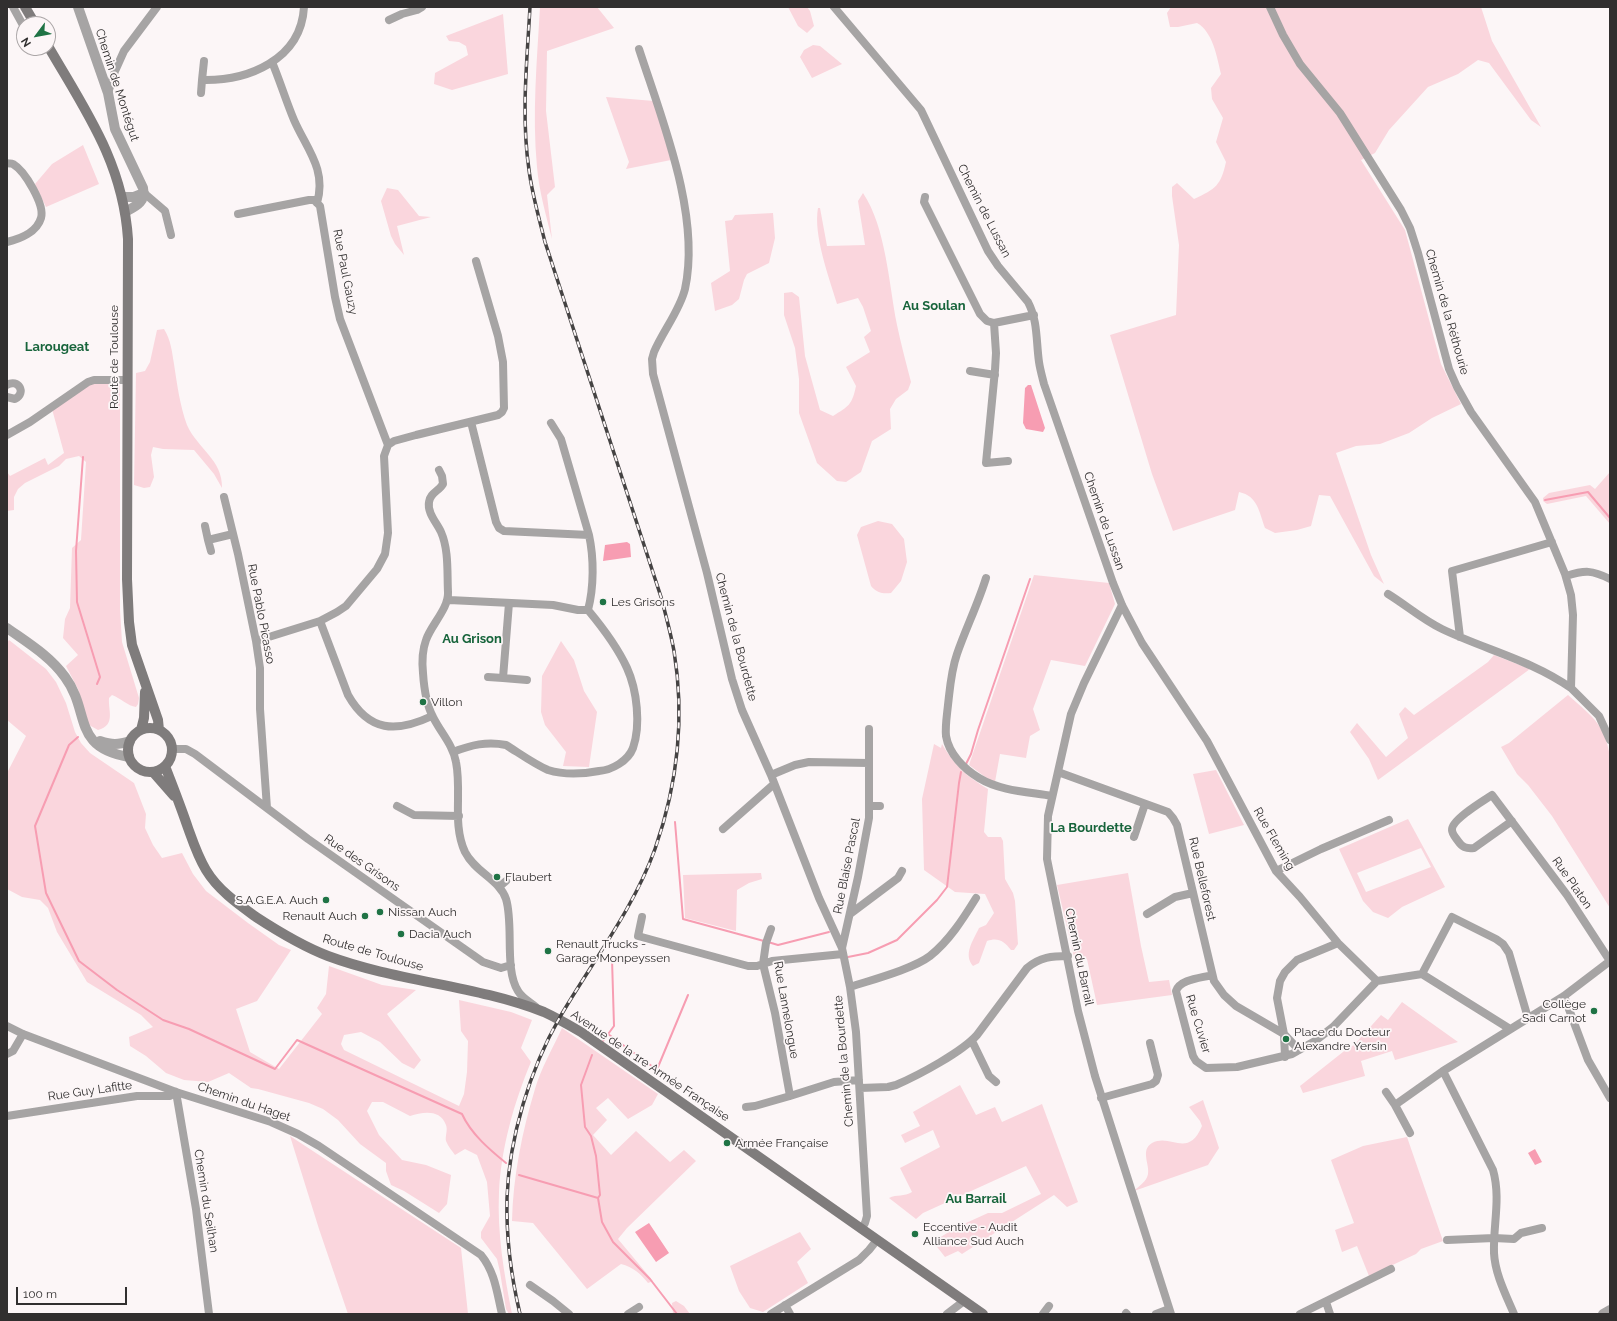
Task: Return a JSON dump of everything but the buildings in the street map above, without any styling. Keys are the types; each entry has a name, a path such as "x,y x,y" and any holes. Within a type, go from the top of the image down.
{"main road":[{"path":"26,7 31,16"},
{"name":"Route de Toulouse","path":"54,56 106,149 123,197 128,239 127,380 129,622 132,645 144,684 158,720 159,730"},
{"name":"Route de Toulouse","path":"140,730 144,718 146,702 144,684"},
{"path":"153,728 159,730 168,738 172,749 169,761 165,766 152,772 138,768 133,764 129,757 128,752 130,741 140,730 153,728"},
{"name":"Route de Toulouse","path":"165,766 197,852 206,870 217,885 230,898 285,936 330,956 386,973 512,1001 559,1019"},
{"name":"Route de Toulouse","path":"152,772 178,800"},
{"name":"Avenue de la 1re Armée Française","path":"559,1019 581,1032 982,1314"}],"street":[{"path":"13,7 18,16"},
{"name":"Chemin de Montégut","path":"78,7 108,93 115,129 120,142 141,182 144,193"},
{"path":"108,93 115,71 124,51 157,7"},
{"path":"202,80 215,80 240,76 272,62 285,52 295,39 302,22 304,7"},
{"path":"389,20 422,7"},
{"name":"Chemin de Lussan","path":"834,7 921,110 988,251 998,266 1028,302 1034,315 1039,362 1044,384 1122,605"},
{"name":"Chemin de la Réthourie","path":"1270,7 1283,35 1300,64 1340,113 1401,210 1410,228 1418,252 1449,369 1457,387 1471,412 1535,502 1566,576 1571,595 1573,615 1571,688"},
{"name":"Chemin de la Bourdette","path":"639,50 675,157 685,212 688,239 685,290 654,352 652,359 654,374 705,565 732,679 742,710 771,775 819,898 843,951 856,1032 867,1216 862,1229"},
{"path":"201,93 204,61"},
{"path":"238,214 309,200 317,203 319,195 320,183 315,160 294,121 272,62"},
{"path":"7,163 13,164 26,178 35,192 41,210 41,218 27,234 7,242"},
{"path":"123,197 134,197 144,193"},
{"path":"125,212 142,202 144,193"},
{"path":"144,193 165,211 171,235"},
{"path":"925,197 924,202 980,314 987,321 994,323 1034,315"},
{"name":"Rue Paul Gauzy","path":"317,203 321,210 340,318 388,445"},
{"path":"256,641 320,621 337,612 346,606 377,569 385,554 388,534 384,456 388,445 394,441 416,434 498,415 503,410 503,362 498,336 476,261"},
{"path":"994,323 996,352 995,375 986,463 1008,461"},
{"path":"970,371 995,375"},
{"path":"7,435 30,422 88,382 94,380 127,380"},
{"path":"7,384 16,383 20,387 21,392 19,397 14,399 7,397"},
{"path":"551,423 561,439 589,535 592,566 591,600 588,610"},
{"path":"472,426 496,522 499,528 504,531 589,535"},
{"path":"439,470 442,476 443,484 430,496 428,505 443,538 446,554 449,600 426,640 424,652 424,688 432,716 453,752 458,774 458,816 461,841 468,857 478,870 499,888 506,899 508,909 511,965 514,984 517,990 527,1001 545,1013"},
{"name":"Rue Pablo Picasso","path":"224,498 256,641 260,668 260,709 268,808"},
{"path":"205,526 211,551"},
{"path":"208,540 233,534"},
{"path":"1460,637 1452,572 1552,542"},
{"path":"1566,576 1582,571 1596,572 1610,579"},
{"path":"986,578 979,602 954,662 950,681 946,723 948,743 957,759 979,778 1005,788 1052,796"},
{"path":"1388,594 1441,629 1494,651 1526,662 1557,678 1571,688 1598,716 1610,740"},
{"path":"449,600 553,605 578,610 588,610"},
{"path":"503,678 509,603"},
{"name":"Chemin du Barrail","path":"1122,605 1076,699 1052,796 1047,830 1047,859 1081,1025 1101,1098 1170,1311"},
{"name":"Rue Fleming","path":"1122,605 1142,643 1207,741 1276,871 1300,897 1338,943 1377,981"},
{"path":"453,752 479,743 506,745 548,770 572,773 604,771 615,767 627,757 632,749 636,727 636,698 627,668 610,637 588,610"},
{"path":"320,621 348,695 362,715 379,725 395,727 410,725 432,716"},
{"path":"7,629 52,661 66,679 75,695 83,725 89,735 99,746 120,755 129,757"},
{"path":"488,677 527,680"},
{"name":"Rue Blaise Pascal","path":"843,951 869,818 869,729"},
{"path":"89,735 110,744 118,745 130,741"},
{"name":"Rue des Grisons","path":"172,749 186,749 195,754 308,838 483,962 501,968 511,965"},
{"path":"771,775 795,765 809,762 869,763"},
{"name":"Rue Belleforest","path":"1058,772 1168,812 1175,821 1212,975 1219,989 1236,1006 1284,1034"},
{"path":"723,829 774,784"},
{"name":"Rue Platon","path":"1512,821 1474,848 1470,849 1462,846 1452,833 1455,822 1492,795 1512,821 1567,895 1610,961"},
{"path":"1134,837 1145,804"},
{"path":"397,806 414,815 458,816"},
{"path":"869,806 880,806"},
{"path":"1276,871 1321,849 1389,820"},
{"path":"850,914 898,878 902,871"},
{"path":"499,888 506,881"},
{"path":"1148,914 1176,897 1193,893"},
{"path":"850,988 909,967 929,957 964,918 976,898"},
{"path":"642,917 638,936 740,964 752,966 772,961 843,951"},
{"path":"1422,974 1452,917 1503,944 1509,953 1528,1018"},
{"name":"Rue Lannelongue","path":"771,929 766,943 763,964 790,1096"},
{"path":"1285,1056 1284,1034 1277,998 1278,986 1282,977 1297,960 1338,943"},
{"path":"746,1107 755,1106 834,1082 888,1087 896,1085 956,1052 972,1041 1027,968 1033,963 1046,957 1068,956"},
{"path":"1395,1105 1442,1071 1564,996 1610,961"},
{"path":"1377,981 1422,974 1510,1029"},
{"name":"Rue Cuvier","path":"1212,975 1184,982 1179,985 1176,991 1193,1056 1196,1061 1206,1068 1237,1067 1285,1056 1299,1050 1333,1028 1377,981"},
{"path":"1564,996 1588,1060 1610,1098"},
{"name":"Chemin du Haget","path":"7,1026 23,1034 176,1092 271,1122 298,1134 319,1146 481,1255 489,1265 502,1314"},
{"path":"7,1054 13,1051 23,1034"},
{"path":"1284,1034 1299,1050"},
{"path":"972,1041 989,1076 996,1082"},
{"path":"1101,1098 1152,1084 1156,1081 1158,1075 1150,1043"},
{"path":"1442,1071 1493,1170 1497,1189 1494,1238 1496,1268 1514,1314"},
{"name":"Rue Guy Lafitte","path":"7,1116 137,1096 170,1096 176,1092"},
{"name":"Chemin du Seilhan","path":"176,1092 196,1209 209,1314"},
{"path":"1386,1092 1410,1133"},
{"path":"1448,1240 1494,1238 1514,1239 1521,1233 1542,1228"},
{"path":"771,1314 859,1260 877,1240"},
{"path":"1300,1314 1391,1269"},
{"path":"530,1285 554,1300 569,1314"},
{"path":"947,1314 964,1301"},
{"path":"1326,1302 1330,1314"},
{"path":"784,1305 790,1314"},
{"path":"1043,1314 1049,1306"},
{"path":"628,1314 639,1307"},
{"path":"1603,1314 1610,1310"},
{"path":"1156,1314 1170,1311"}],"shaded area":[{"path":"540,7 597,7 614,28 547,51 546,111 555,187 547,195 552,239 539,185 537,167 535,127"},
{"path":"788,7 807,7 810,11 814,26 807,33 798,26"},
{"path":"1171,7 1481,7 1492,41 1541,127 1531,120 1489,63 1478,60 1458,74 1428,87 1389,130 1375,153 1361,160 1405,230 1441,364 1461,404 1432,418 1409,433 1380,444 1356,446 1336,453 1371,555 1384,584 1374,576 1330,496 1319,495 1311,526 1297,530 1275,533 1265,528 1254,501 1245,494 1239,492 1235,510 1173,531 1152,474 1110,335 1176,315 1179,245 1172,187 1177,183 1194,199 1208,192 1216,185 1222,176 1226,162 1216,142 1223,118 1212,99 1211,88 1221,74 1214,46 1207,32 1197,23 1170,27 1167,13"},
{"path":"503,14 508,74 452,90 434,84 435,73 468,55 466,46 459,42 449,41 446,36"},
{"path":"813,45 820,46 842,64 812,78 800,57 804,50"},
{"path":"606,97 654,101 671,160 626,169 629,162"},
{"path":"83,145 99,184 46,207 35,184 52,164"},
{"path":"387,188 398,190 419,216 431,217 397,226 404,255 395,244 391,236 381,201"},
{"path":"863,193 871,207 882,239 897,325 911,382 908,390 896,399 890,409 891,429 872,441 861,472 846,482 837,481 817,463 799,413 799,379 795,348 784,315 784,293 792,292 799,297 805,356 820,410 833,416 846,407 853,397 856,386 846,367 870,352 864,337 871,331 863,307 858,298 837,304 826,269 820,243 817,219 818,208 820,208 827,246 865,245 858,201"},
{"path":"773,213 775,238 769,263 747,274 739,299 732,305 715,311 711,283 730,271 725,221 732,220 735,215"},
{"path":"164,329 171,346 182,410 187,425 191,433 214,462 221,478 222,488 214,474 194,450 163,449 153,447 151,455 154,477 150,487 144,488 134,485 136,373 145,371 150,362 157,330"},
{"path":"120,381 120,610 122,642 139,698 136,707 112,695 109,698 109,721 104,728 98,730 89,725 78,689 66,666 78,655 63,638 65,619 70,608 72,548 81,540 86,462 79,456 66,459 59,466 25,483 18,489 14,497 14,510 7,511 7,472 10,476 45,458 48,465 64,453 52,409 91,384"},
{"path":"1028,385 1031,385 1045,428 1043,432 1026,429 1023,423 1025,388"},
{"path":"1610,472 1610,524 1586,496 1547,504 1543,501 1543,498 1549,493 1590,485 1595,489"},
{"path":"878,521 892,524 904,539 907,562 901,581 891,593 880,592 871,586 857,535 861,527"},
{"path":"627,542 630,544 631,557 603,561 605,545"},
{"path":"1034,575 1109,583 1115,604 1085,666 1051,660 1033,709 1040,730 1030,736 1026,758 1000,754 995,782 988,779 969,765"},
{"path":"9,640 46,669 56,682 66,703 75,732 81,743 90,753 134,783 146,814 145,828 153,845 162,858 182,853 193,874 206,891 279,945 291,950 257,1001 236,1009 250,1052 279,1069 322,1014 317,1008 326,994 329,966 382,985 416,990 387,1014 421,1060 414,1069 402,1063 380,1042 361,1032 344,1035 341,1044 344,1050 459,1106 464,1094 467,1072 468,1041 461,1031 459,1000 511,1012 532,1020 521,1048 531,1062 519,1093 509,1126 500,1176 499,1223 506,1284 512,1314 509,1314 506,1309 497,1259 481,1238 481,1232 490,1216 487,1182 477,1155 465,1149 455,1155 451,1150 446,1141 446,1125 440,1116 431,1113 420,1113 410,1116 383,1102 372,1102 367,1111 379,1135 402,1160 426,1165 451,1175 447,1204 439,1213 404,1191 391,1185 386,1171 386,1163 360,1144 338,1120 323,1109 309,1103 251,1088 229,1073 208,1082 184,1080 166,1073 146,1056 130,1046 129,1037 153,1027 141,1015 87,982 57,932 48,908 40,900 22,897 7,889 7,773 26,736 7,720 7,643"},
{"path":"561,641 574,660 584,691 597,712 589,767 563,766 566,752 545,725 541,712 542,676"},
{"path":"1494,655 1530,669 1378,780 1369,759 1350,732 1357,723 1386,757 1408,738 1399,714 1405,707 1414,715 1488,662"},
{"path":"1568,695 1598,724 1606,739 1610,756 1610,908 1552,816 1528,785 1517,774 1501,747 1509,743"},
{"path":"934,744 941,748 942,744 952,759 962,770 988,789 984,832 988,837 1001,837 1003,841 1005,879 1013,893 1015,901 1018,944 1014,950 1011,950 1006,944 998,940 994,939 987,941 979,963 973,966 969,957 970,947 979,928 986,925 994,913 985,894 955,892 924,870 922,799"},
{"path":"1216,770 1244,825 1209,834 1193,774"},
{"path":"1408,819 1445,887 1402,907 1388,918 1373,912 1363,901 1339,849","holes":["1421,848 1431,867 1366,892 1357,873"]},
{"path":"761,873 762,879 749,883 737,890 736,931 685,918 683,875"},
{"path":"1128,873 1149,982 1169,980 1172,995 1097,1005 1087,959 1075,961 1057,885"},
{"path":"1402,1002 1458,1042 1395,1060 1392,1051 1361,1061 1365,1076 1303,1093 1300,1086 1348,1048 1354,1045 1381,1015 1388,1020"},
{"path":"562,1028 658,1094 652,1105 628,1119 608,1098 596,1108 607,1120 593,1135 611,1155 636,1131 670,1162 684,1150 696,1161 627,1228 618,1239 653,1281 648,1283 636,1271 621,1264 587,1289 533,1223 512,1221 516,1171 526,1122 540,1073"},
{"path":"960,1085 976,1115 995,1107 1002,1122 1042,1104 1078,1202 1067,1207 1054,1195 962,1254 958,1251 945,1257 934,1243 936,1240 955,1228 988,1213 1002,1213 1041,1194 1026,1166 923,1213 916,1219 889,1198 912,1192 900,1168 940,1147 933,1130 905,1143 901,1135 920,1126 913,1112"},
{"path":"1203,1100 1219,1148 1208,1165 1134,1191 1147,1177 1148,1170 1146,1154 1148,1146 1159,1141 1185,1143 1191,1141 1197,1136 1202,1126 1189,1107"},
{"path":"290,1136 461,1248 468,1314 348,1314 319,1229"},
{"path":"1407,1137 1443,1241 1421,1249 1416,1254 1369,1276 1357,1246 1342,1252 1335,1230 1354,1223 1331,1160 1363,1146"},
{"path":"1535,1149 1542,1162 1535,1165 1528,1153"},
{"path":"649,1223 669,1253 656,1262 635,1232"},
{"path":"800,1232 811,1249 797,1262 808,1283 763,1312 750,1308 739,1291 730,1266"},
{"path":"676,1301 684,1306 690,1314 673,1314 672,1303"}],"waterway":[{"path":"83,457 76,551 77,602 100,677 97,684"},
{"path":"1545,500 1588,492 1610,518"},
{"path":"966,764 971,754 1030,579"},
{"path":"78,737 69,745 35,826 46,893 79,961 117,990 163,1020 189,1029 275,1069 297,1040 462,1114 476,1135 487,1147 506,1163"},
{"path":"848,957 868,953 897,940 937,900 947,887 961,772"},
{"path":"675,822 683,919 764,941"},
{"path":"768,942 778,945 829,932"},
{"path":"603,1041 614,1026 612,959"},
{"path":"658,1067 688,995"},
{"path":"608,1034 653,1067"},
{"path":"592,1055 581,1085 585,1127 591,1136 596,1156 600,1195 598,1198 602,1222 613,1242 650,1279 677,1314"},
{"path":"519,1175 598,1198"}],"railway":[{"path":"520,1314 510,1256 507,1227 507,1198 512,1152 523,1104 539,1059 549,1037 572,996 624,914 646,871 663,825 669,801 674,776 679,726 679,701 674,651 662,600 545,242 532,188 525,129 526,68 530,7"}],"place":[{"name":"Les Grisons","path":"603,602"},
{"name":"Villon","path":"423,702"},
{"name":"Flaubert","path":"497,877"},
{"name":"S.A.G.E.A. Auch","path":"326,900"},
{"name":"Nissan Auch","path":"380,912"},
{"name":"Renault Auch","path":"365,916"},
{"name":"Dacia Auch","path":"401,934"},
{"name":"Renault Trucks - Garage Monpeyssen","path":"548,951"},
{"name":"Collège Sadi Carnot","path":"1594,1011"},
{"name":"Place du Docteur Alexandre Yersin","path":"1286,1039"},
{"name":"Armée Française","path":"727,1143"},
{"name":"Eccentive - Audit Alliance Sud Auch","path":"915,1234"}],"district":[{"name":"Au Soulan","path":"934,306"},
{"name":"Larougeat","path":"57,347"},
{"name":"Au Grison","path":"472,639"},
{"name":"La Bourdette","path":"1091,828"},
{"name":"Au Barrail","path":"976,1199"}]}
